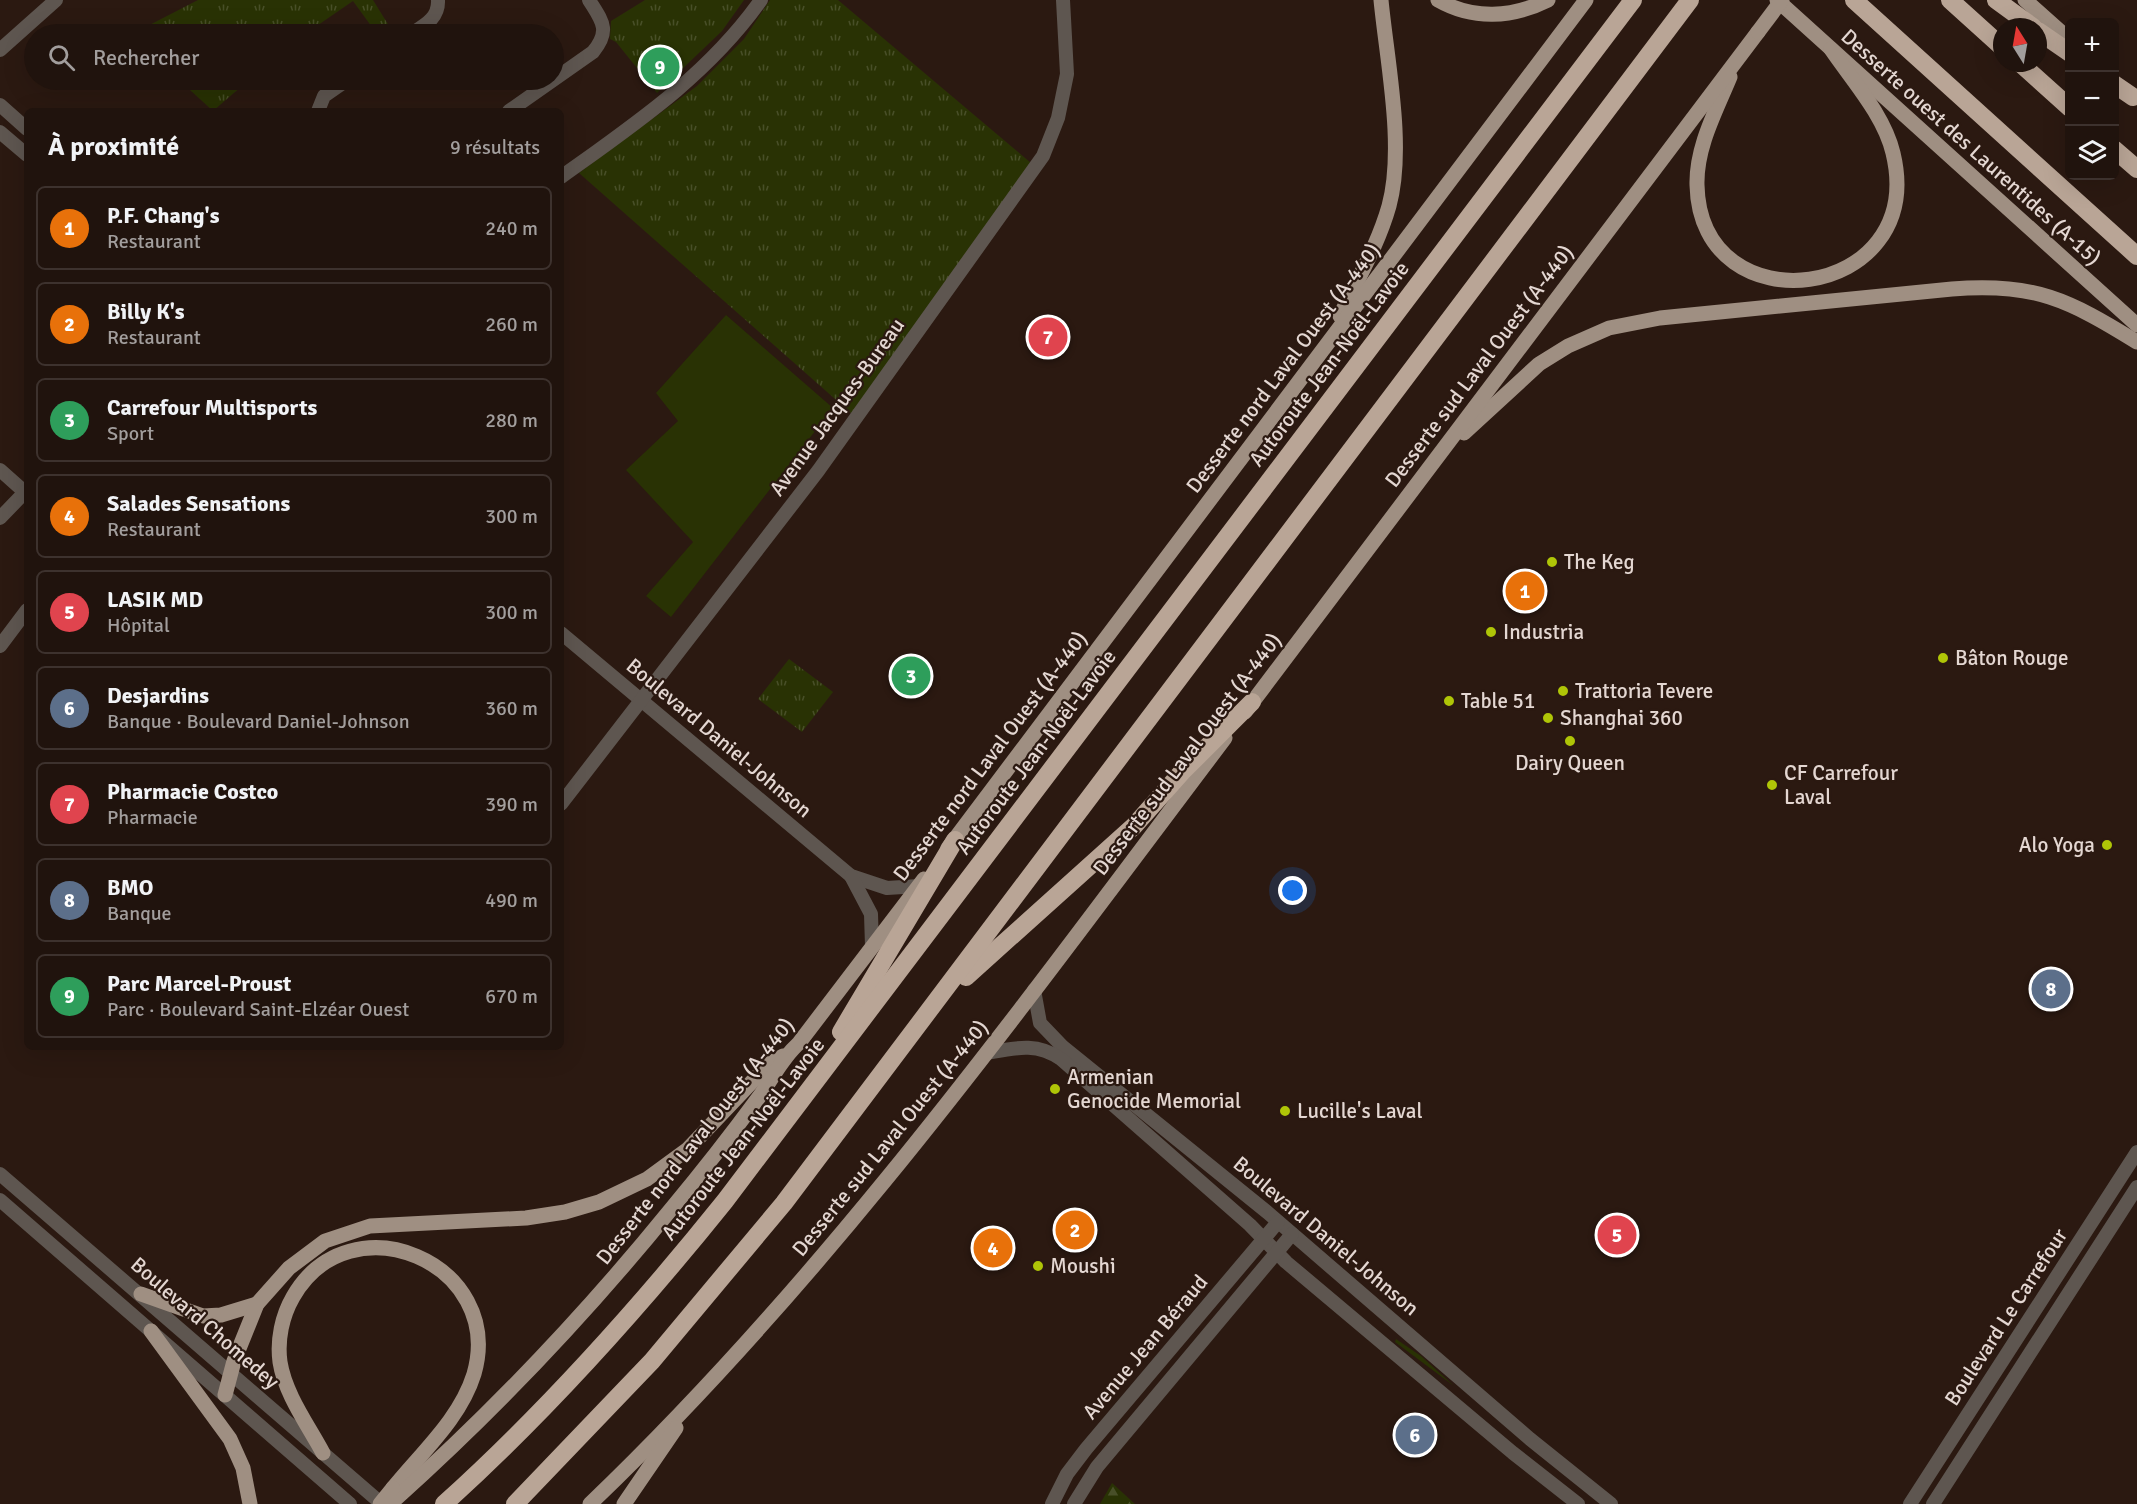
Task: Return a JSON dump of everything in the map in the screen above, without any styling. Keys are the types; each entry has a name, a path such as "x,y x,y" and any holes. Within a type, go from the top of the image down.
{"highway":[{"name":"Autoroute Jean-Noël-Lavoie","path":"444,1504 513,1437 622,1323 718,1210 1633,0"},
{"path":"514,1504 613,1404 727,1275 934,1006 1690,0"},
{"path":"1854,0 2137,256"},
{"path":"1950,0 1993,39"},
{"path":"1996,0 2021,18"},
{"path":"2047,37 2065,50"},
{"path":"2030,72 2065,104"},
{"path":"2119,86 2135,99"},
{"path":"2119,153 2137,169"},
{"path":"934,1006 1134,826 1182,772 1252,702"},
{"path":"803,1099 955,840"}],"main road":[{"path":"1324,348 1376,243 1391,195 1394,143 1381,0"},
{"path":"1438,0 1463,11 1494,15 1524,10 1548,0"},
{"name":"Desserte nord Laval Ouest (A-440)","path":"394,1495 488,1412 612,1280 732,1132 768,1085 786,1055 800,1043 955,840 1586,0"},
{"name":"Desserte ouest des Laurentides (A-15)","path":"1777,0 2137,325"},
{"name":"Desserte sud Laval Ouest (A-440)","path":"590,1504 693,1401 847,1230 987,1053 1782,0"},
{"path":"2025,0 2065,36"},
{"path":"1738,59 1710,123 1699,160 1698,196 1703,219 1723,250 1748,269 1777,280 1810,281 1845,270 1869,251 1890,217 1897,184 1893,152 1887,133 1831,49"},
{"path":"1430,467 1539,364 1595,333 1640,321 1952,289 2001,288 2028,291 2067,302 2095,315 2137,342"},
{"path":"225,1395 256,1304 306,1254 325,1242 353,1230 399,1224 541,1217 588,1206 621,1192 658,1172 688,1149 769,1064 786,1055"},
{"path":"323,1453 293,1399 280,1363 280,1332 290,1301 312,1272 345,1253 384,1248 421,1257 450,1278 466,1299 477,1333 477,1360 466,1394 451,1418 394,1495 381,1504"},
{"path":"141,1294 202,1316 221,1315 256,1304"},
{"path":"151,1331 230,1439 243,1468 250,1504"},
{"path":"624,1504 693,1401"}],"street":[{"path":"29,24 56,0"},
{"path":"425,24 438,12 438,0"},
{"path":"564,72 593,52 602,41 602,24 589,0"},
{"path":"564,175 655,109 696,75 731,39 761,0"},
{"name":"Avenue Jacques-Bureau","path":"564,800 845,435 1043,156 1058,118 1067,74 1063,0"},
{"path":"0,50 24,29"},
{"path":"319,108 324,96 333,90"},
{"path":"513,108 539,90"},
{"path":"0,105 24,126"},
{"path":"0,132 24,152"},
{"path":"0,470 24,491"},
{"path":"0,518 24,495"},
{"path":"0,645 24,614"},
{"name":"Boulevard Daniel-Johnson","path":"564,636 850,876 871,914 872,946"},
{"name":"Boulevard Daniel-Johnson","path":"850,876 887,888 919,886"},
{"name":"Boulevard Daniel-Johnson","path":"1034,990 1039,1019 1047,1033 1278,1222 1530,1439 1611,1504"},
{"name":"Boulevard Daniel-Johnson","path":"987,1053 1029,1046 1055,1055 1277,1253 1513,1453 1578,1504"},
{"name":"Boulevard Le Carrefour","path":"1910,1504 2137,1152"},
{"name":"Boulevard Chomedey","path":"0,1174 381,1504"},
{"name":"Boulevard Le Carrefour","path":"1933,1504 2137,1187"},
{"name":"Boulevard Chomedey","path":"0,1200 350,1504"},
{"name":"Avenue Jean Béraud","path":"1052,1504 1079,1457 1278,1222"},
{"name":"Avenue Jean Béraud","path":"1074,1504 1101,1462 1292,1234"}],"green space":[{"path":"198,0 373,0 388,24 370,24 353,1 320,24 151,24"},
{"path":"645,0 744,0 722,31 657,93 616,42 610,39 611,21"},
{"path":"770,0 838,0 1031,163 852,414 579,173 697,86 744,39"},
{"path":"190,90 237,90 216,108 210,108"},
{"path":"726,315 833,408 671,617 646,596 693,542 626,470 678,421 656,393"},
{"path":"789,659 833,692 802,732 758,699"},
{"path":"1396,1339 1421,1356 1454,1386 1395,1342"},
{"path":"1112,1483 1135,1504 1100,1504"}],"place":[{"name":"Parc Marcel-Proust","path":"660,67"},
{"name":"Pharmacie Costco","path":"1048,337"},
{"name":"The Keg","path":"1552,562"},
{"name":"P.F. Chang's","path":"1525,591"},
{"name":"Industria","path":"1491,632"},
{"name":"Bâton Rouge","path":"1943,658"},
{"name":"Carrefour Multisports","path":"911,676"},
{"name":"Trattoria Tevere","path":"1563,691"},
{"name":"Table 51","path":"1449,701"},
{"name":"Shanghai 360","path":"1548,718"},
{"name":"Dairy Queen","path":"1570,741"},
{"name":"CF Carrefour Laval","path":"1772,785"},
{"name":"Alo Yoga","path":"2107,845"},
{"name":"BMO","path":"2051,989"},
{"name":"Armenian Genocide Memorial","path":"1055,1089"},
{"name":"Lucille's Laval","path":"1285,1111"},
{"name":"Billy K's","path":"1075,1230"},
{"name":"LASIK MD","path":"1617,1235"},
{"name":"Salades Sensations","path":"993,1248"},
{"name":"Moushi","path":"1038,1266"},
{"name":"Desjardins","path":"1415,1435"}]}
